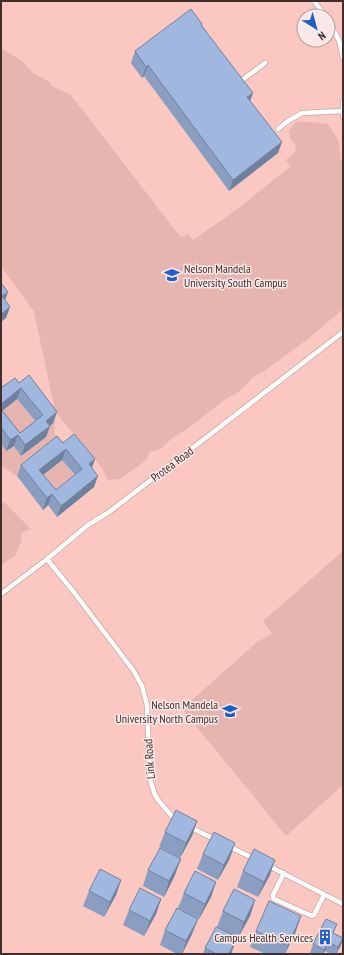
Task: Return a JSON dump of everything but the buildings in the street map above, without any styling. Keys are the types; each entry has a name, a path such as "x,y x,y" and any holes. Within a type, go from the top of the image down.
{"lane":[{"path":"336,35 339,40 343,58"},
{"path":"241,81 264,63"},
{"path":"343,102 343,116"},
{"path":"278,129 302,113 343,111"},
{"name":"Protea Road","path":"1,594 88,525 109,512 343,332"},
{"name":"Link Road","path":"47,559 125,659 142,686 147,705 150,779 159,802 181,823 284,873 343,904"},
{"path":"284,873 273,895 274,899 312,916 314,915 324,894"}],"shaded area":[{"name":"Nelson Mandela University South Campus","path":"1,1 343,1 343,954 1,954"},
{"path":"1,48 22,61 33,73 50,82 52,86 71,95 175,230 182,237 188,234 193,240 236,210 291,166 286,160 295,152 296,146 290,138 289,131 294,124 301,122 312,122 328,124 339,142 343,167 343,309 308,339 263,372 253,377 236,394 227,398 183,432 172,438 161,449 150,452 145,461 120,479 108,480 102,468 56,413 54,432 58,441 68,441 53,447 17,476 3,467 1,477 1,444 6,451 14,446 22,456 46,437 25,387 1,396 1,386 25,381 55,411 34,312 1,266"},
{"path":"17,399 38,426 16,444 1,412"},
{"path":"62,460 78,480 52,501 35,481"},
{"path":"4,502 31,529 23,532 20,536 22,538 16,555 1,565 1,505"},
{"path":"343,551 343,785 286,836 182,709 257,642 272,634 263,621"}],"place":[{"name":"Nelson Mandela University South Campus","path":"172,275"},
{"name":"Nelson Mandela University North Campus","path":"230,711"},
{"name":"Campus Health Services","path":"325,937"}]}
